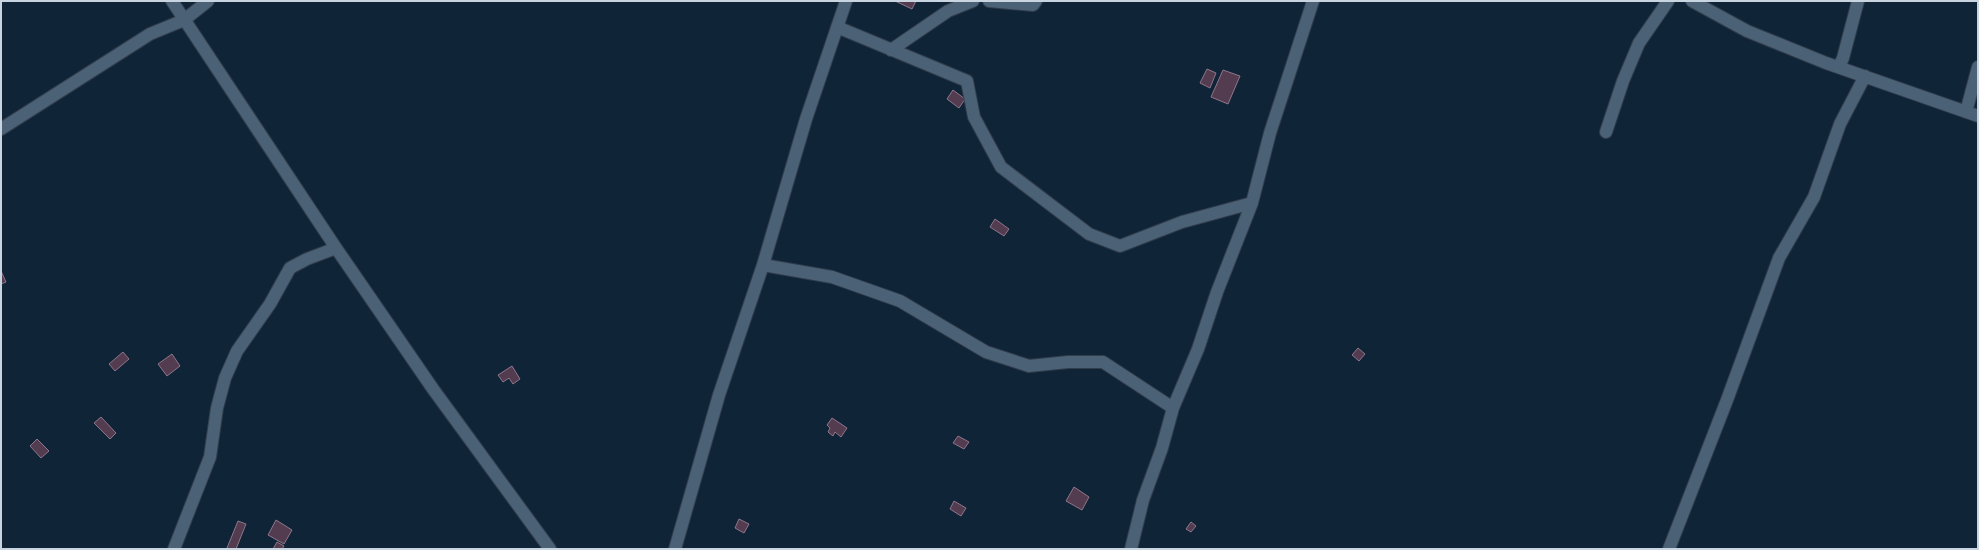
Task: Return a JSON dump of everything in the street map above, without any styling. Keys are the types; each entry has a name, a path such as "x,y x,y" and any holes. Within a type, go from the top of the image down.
{"street":[{"path":"172,1 336,248 433,389 550,549"},
{"path":"1,128 150,34 184,20 208,1"},
{"path":"675,549 719,395 763,265 806,120 846,1"},
{"path":"891,50 948,11 973,1"},
{"path":"989,1 1033,5 1036,1"},
{"path":"1131,549 1143,500 1162,448 1173,408 1198,349 1217,292 1252,203 1270,133 1313,1"},
{"path":"1606,132 1623,81 1638,43 1668,1"},
{"path":"1693,1 1747,31 1839,67 1978,116"},
{"path":"1839,67 1843,58 1858,1"},
{"path":"837,27 967,81 974,117 1001,167 1089,234 1120,246 1182,222 1252,203"},
{"path":"1966,112 1978,67"},
{"path":"1669,549 1727,400 1779,258 1814,197 1840,124 1865,76"},
{"path":"174,549 210,457 219,400 225,378 238,351 270,304 290,268 307,259 336,248"},
{"path":"763,265 832,276 900,301 986,352 1029,366 1068,362 1102,362 1173,408"}],"building":[{"path":"895,1 916,1 912,9"},
{"path":"1207,69 1216,73 1210,88 1200,83"},
{"path":"1223,70 1240,76 1228,104 1211,97"},
{"path":"953,90 965,99 959,108 947,99"},
{"path":"995,219 1009,229 1004,236 990,227"},
{"path":"1,271 6,282 1,284"},
{"path":"1358,348 1365,354 1359,361 1352,355"},
{"path":"123,352 129,359 115,371 109,364"},
{"path":"172,354 180,366 167,376 158,364"},
{"path":"512,366 520,379 513,384 509,378 503,382 498,375"},
{"path":"101,417 116,433 110,439 94,423"},
{"path":"832,418 847,428 841,437 835,432 833,436 828,432 830,428 827,425"},
{"path":"958,436 969,442 964,449 953,443"},
{"path":"37,439 49,451 41,458 30,446"},
{"path":"1074,487 1089,497 1082,510 1066,501"},
{"path":"954,501 966,508 961,516 950,509"},
{"path":"739,519 749,524 744,533 735,528"},
{"path":"276,520 292,530 284,544 268,535"},
{"path":"238,521 246,524 236,549 229,549 227,548"},
{"path":"1191,522 1196,526 1191,532 1186,529"},
{"path":"277,542 284,546 282,549 273,549"}]}
